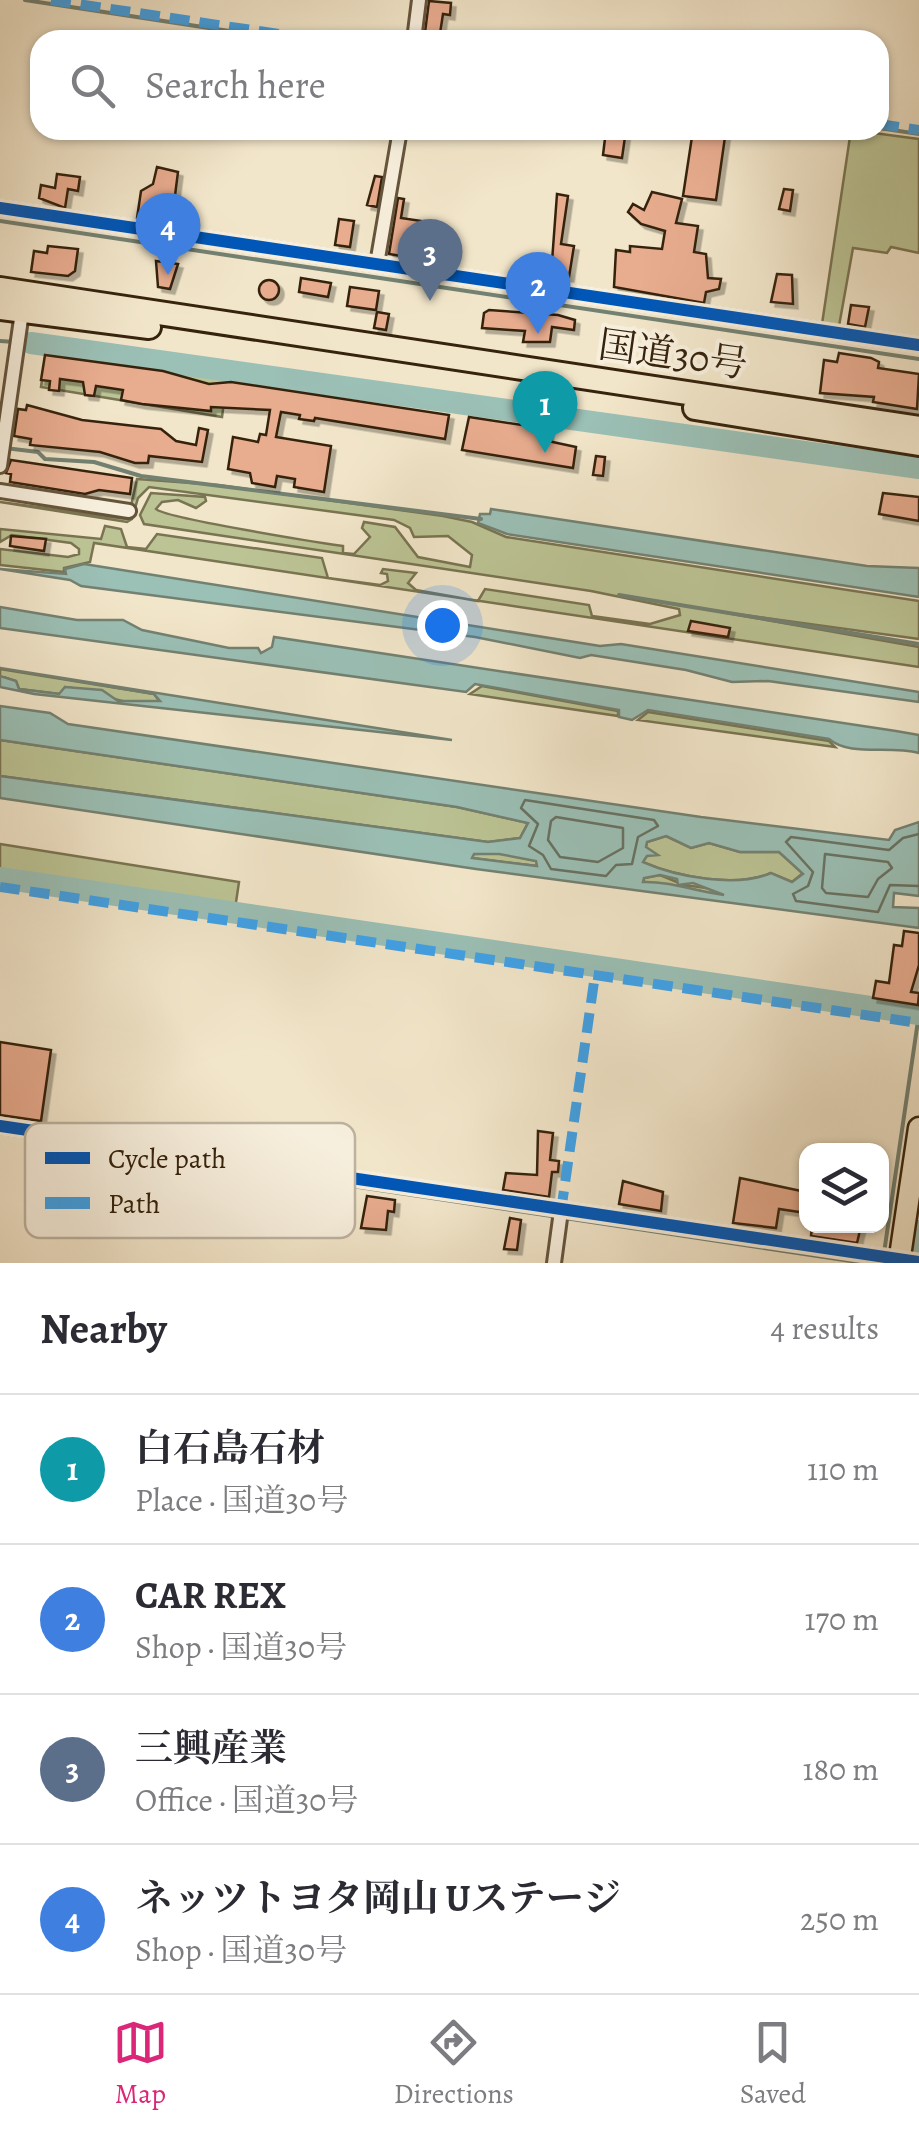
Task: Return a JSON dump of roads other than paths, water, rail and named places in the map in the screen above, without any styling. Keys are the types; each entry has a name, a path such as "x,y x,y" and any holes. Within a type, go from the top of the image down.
{"highway":[{"name":"国道30号","path":"0,289 16,304 919,444"},
{"name":"国道30号","path":"16,304 919,428"}],"main road":[{"path":"902,1260 919,1128"}],"street":[{"path":"416,30 420,0"},
{"path":"376,264 398,140"},
{"path":"0,208 919,345"},
{"path":"1,461 18,342 16,304"},
{"path":"0,490 130,511"},
{"path":"0,1126 25,1130"},
{"path":"355,1183 561,1216 902,1260"},
{"path":"554,1263 561,1216"}],"water":[{"path":"491,509 867,566 919,568 919,597 507,534 478,523 480,514 490,514"},
{"path":"84,564 919,692 919,702 768,681 732,682 686,670 591,655 580,658 475,637 81,586 70,580 0,569 66,574 65,569"},
{"path":"0,607 77,620 123,620 142,630 229,648 258,648 261,653 272,647 274,637 896,731 919,735 919,753 848,748 829,739 648,710 632,720 619,717 619,710 475,684 466,692 0,628"},
{"path":"0,668 452,740 34,694 0,687 0,676 16,681 19,689 59,694 65,687 102,690 118,701 160,701 154,694"},
{"path":"0,706 50,713 68,724 701,817 889,840 895,830 919,822 919,896 894,893 893,907 919,908 919,928 476,869 0,798 0,776 488,842 520,838 528,823 457,807 0,740","holes":["666,836 691,848 709,843 740,852 779,852 803,874 792,882 771,873 724,880 689,876 643,862 647,856 658,855 646,847 647,842","474,854 536,861 537,866 472,858","660,875 677,879 678,885 693,883 724,895 643,882 644,878"]}],"waterway":[{"path":"25,0 222,30"},
{"path":"889,130 919,134"},
{"path":"0,221 919,359"},
{"path":"0,341 31,343"},
{"path":"31,343 919,468"},
{"path":"5,448 38,452 45,459 94,462 141,476 481,519"},
{"path":"619,595 919,644"},
{"path":"0,878 919,1014"},
{"path":"884,1253 919,1014"},
{"path":"0,1133 25,1137"},
{"path":"355,1186 864,1263"},
{"path":"914,1263 919,1231"}],"place":[{"name":"ネッツトヨタ岡山 Uステージ","path":"168,275"},
{"name":"三興産業","path":"430,301"},
{"name":"CAR REX","path":"538,334"},
{"name":"白石島石材","path":"545,453"}]}
